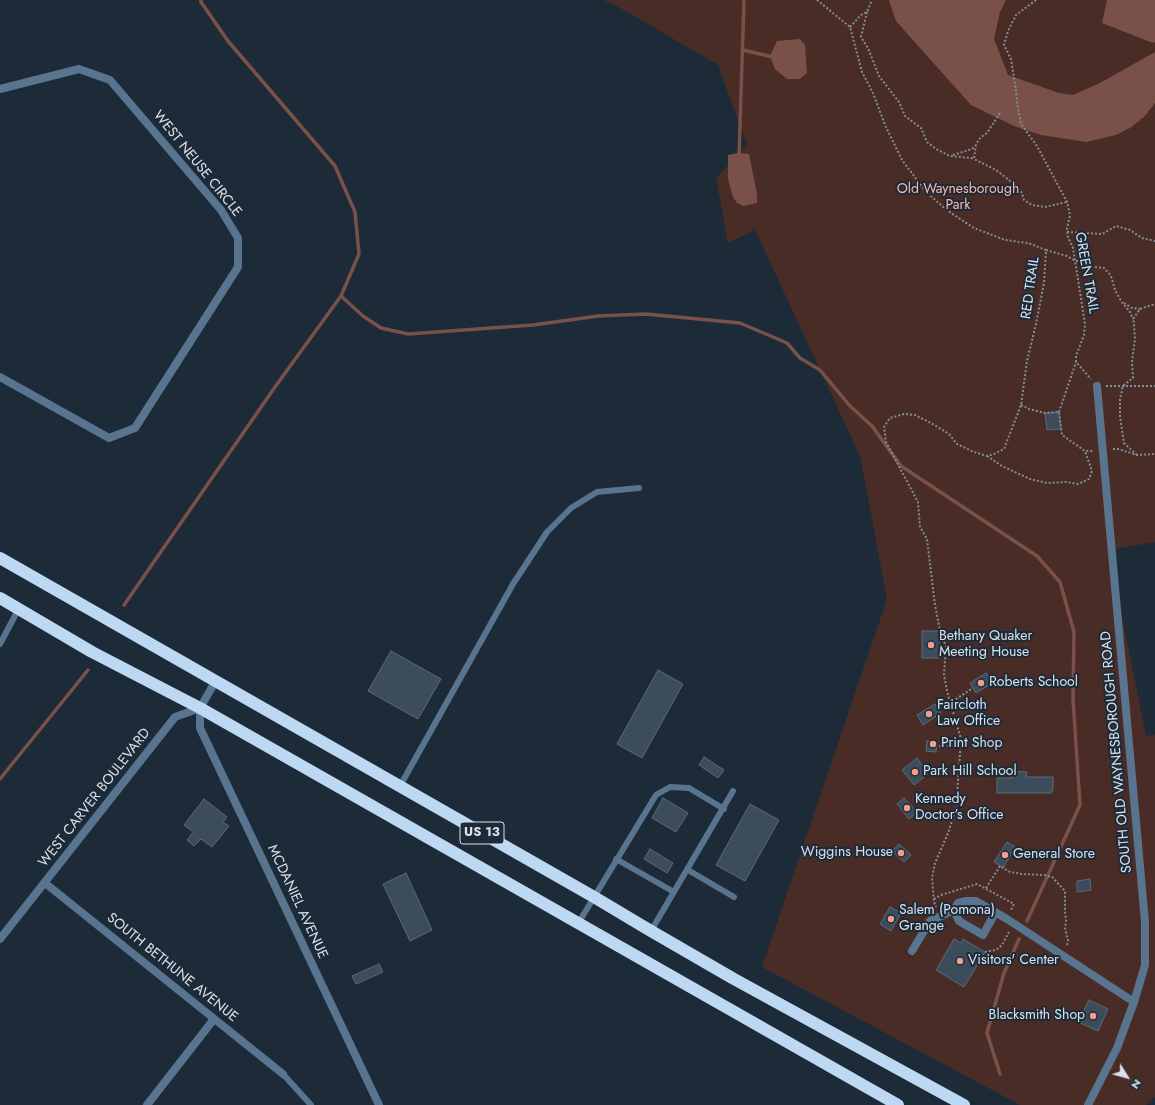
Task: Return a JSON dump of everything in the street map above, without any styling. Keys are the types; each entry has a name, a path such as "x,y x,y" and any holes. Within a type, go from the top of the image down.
{"highway":[{"name":"US 13","path":"0,558 594,897 734,979 964,1105"},
{"name":"US 13","path":"0,598 18,610 92,652 200,708 579,922 898,1105"}],"street":[{"name":"WEST NEUSE CIRCLE","path":"0,88 78,69 110,80 221,210 238,238 238,267 135,428 110,438 0,377"},
{"name":"SOUTH OLD WAYNESBOROUGH ROAD","path":"1088,1105 1117,1048 1134,1002 1145,965 1145,922 1097,386"},
{"path":"200,708 216,682"},
{"name":"WEST CARVER BOULEVARD","path":"0,939 175,717 200,708"},
{"name":"MCDANIEL AVENUE","path":"200,708 200,728 379,1105"},
{"name":"SOUTH BETHUNE AVENUE","path":"45,883 283,1074"},
{"path":"912,951 930,921 954,910 958,903 966,900 976,901 1134,1002"},
{"path":"954,910 959,921 983,935 995,912"},
{"path":"147,1105 214,1019"}],"lane":[{"path":"400,786 513,584 547,532 571,508 598,492 639,488"},
{"path":"0,644 18,610"},
{"path":"579,922 656,795 670,787 689,788 724,809"},
{"path":"651,931 724,809 733,791"},
{"path":"616,859 674,892"},
{"path":"688,870 734,897"},
{"path":"283,1074 311,1105"}],"path":[{"path":"817,0 850,28 861,16 868,12"},
{"path":"872,0 861,37 868,48 878,76 899,102 905,116 921,128 928,142 936,149 950,156 974,159 996,170 1016,186 1022,193 1024,200 1032,205 1045,207 1067,202 1037,146 1021,124 1010,59 1004,45 1008,31 1016,15 1036,0"},
{"name":"RED TRAIL","path":"850,28 862,72 873,94 885,126 902,160 926,192 948,211 974,228 1005,240 1028,243 1046,250 1044,283 1027,361 1021,405 1004,449 987,456"},
{"path":"950,156 972,149 981,137 987,133 1000,113"},
{"path":"974,159 976,144"},
{"name":"GREEN TRAIL","path":"1059,412 1084,335 1085,324 1073,248 1067,232 1070,215 1067,202"},
{"path":"1067,232 1102,234 1116,226 1130,230 1142,238 1155,241"},
{"path":"1046,250 1067,256 1074,260 1104,268 1111,276 1115,290 1121,302 1130,312 1134,323 1135,339 1132,362 1133,378 1123,386 1120,399 1120,417 1124,443 1137,455"},
{"path":"1121,302 1132,308 1140,309 1155,304"},
{"path":"1132,319 1140,309"},
{"path":"1076,362 1097,386 1155,386"},
{"path":"939,917 934,902 932,878 935,863 948,833 956,809 961,739 950,703 944,675 946,646 940,632 935,605 927,539 920,526 918,502 886,442 884,427 890,418 904,414 914,415 931,422 949,434 957,444 987,456 1002,466 1030,479 1047,483 1066,482 1078,484 1089,479 1092,471 1085,452 1062,435 1059,412 1045,414 1021,405"},
{"path":"1085,452 1118,449 1137,455 1155,454"},
{"path":"939,710 973,688"},
{"path":"939,746 960,746"},
{"path":"986,888 1000,866 1010,872 1052,877 1065,891 1064,912 1066,921 1065,928 1068,940 1067,950 1063,956"}],"green space":[{"name":"Old Waynesborough Park","path":"604,0 1155,0 1155,542 1109,550 1146,736 1155,735 1155,1097 1146,1105 1020,1105 762,967 887,599 860,456 755,230 752,228 751,232 728,243 716,178 747,145 718,65 624,10"}],"shaded area":[{"path":"889,0 1006,0 1000,12 994,39 1008,75 1059,93 1073,95 1100,83 1155,52 1155,103 1144,117 1130,128 1116,135 1086,142 1041,135 1014,126 971,105 896,21"},
{"path":"1107,0 1155,0 1155,42 1153,43 1102,23"},
{"path":"800,39 805,45 807,73 800,79 787,79 775,69 770,56 777,41"},
{"path":"738,153 749,154 757,194 757,203 743,206 737,203 733,197 728,179 728,155"}],"building":[{"path":"1059,412 1061,429 1047,430 1045,413"},
{"name":"Bethany Quaker Meeting House","path":"922,631 940,631 940,658 922,658"},
{"path":"391,651 441,679 418,719 368,691"},
{"path":"658,670 683,684 642,758 617,744"},
{"name":"Roberts School","path":"986,673 992,683 976,693 970,683"},
{"name":"Faircloth Law Office","path":"935,704 941,713 923,725 917,715"},
{"name":"Print Shop","path":"927,741 937,742 936,752 926,751"},
{"path":"704,757 724,770 718,778 699,765"},
{"name":"Park Hill School","path":"917,758 928,774 914,785 902,770"},
{"path":"1012,771 1027,772 1026,777 1053,777 1053,791 1051,791 1051,793 997,793 997,778 1012,778"},
{"path":"663,798 688,813 676,832 652,818"},
{"name":"Kennedy Doctor’s Office","path":"904,798 917,812 909,819 897,804"},
{"path":"204,799 227,817 223,822 229,826 212,847 201,839 194,846 187,840 193,832 184,825"},
{"path":"750,804 779,820 745,881 716,865"},
{"name":"General Store","path":"1007,842 1015,847 1003,868 994,862"},
{"name":"Wiggins House","path":"899,844 911,855 904,862 892,851"},
{"path":"650,849 673,863 667,873 644,859"},
{"path":"406,873 432,930 410,941 383,884"},
{"path":"1090,879 1091,890 1077,892 1077,881"},
{"name":"Salem (Pomona) Grange","path":"890,907 901,913 891,931 880,924"},
{"name":"Visitors' Center","path":"954,939 961,943 963,939 985,952 964,987 936,970"},
{"path":"379,964 383,972 356,984 352,976"},
{"name":"Blacksmith Shop","path":"1089,1000 1108,1009 1098,1031 1078,1022"}],"waterway":[{"path":"124,605 275,387 341,296 359,254 355,212 335,166 228,41 201,0"},
{"path":"739,157 744,0"},
{"path":"743,50 773,57"},
{"path":"341,296 363,316 381,328 408,334 533,325 598,316 646,314 740,323 787,343 800,358 820,370 850,406 872,426 901,466 1037,556 1060,582 1074,632 1073,699 1080,805 1027,921"},
{"path":"0,779 88,670"},
{"path":"1000,1074 987,1033 1004,973 1019,939"}],"place":[{"name":"Bethany Quaker Meeting House","path":"931,645"},
{"name":"Roberts School","path":"981,683"},
{"name":"Faircloth Law Office","path":"929,714"},
{"name":"Print Shop","path":"933,744"},
{"name":"Park Hill School","path":"915,772"},
{"name":"Kennedy Doctor’s Office","path":"907,808"},
{"name":"Wiggins House","path":"901,853"},
{"name":"General Store","path":"1005,855"},
{"name":"Salem (Pomona) Grange","path":"891,919"},
{"name":"Visitors' Center","path":"960,961"},
{"name":"Blacksmith Shop","path":"1093,1016"}]}
